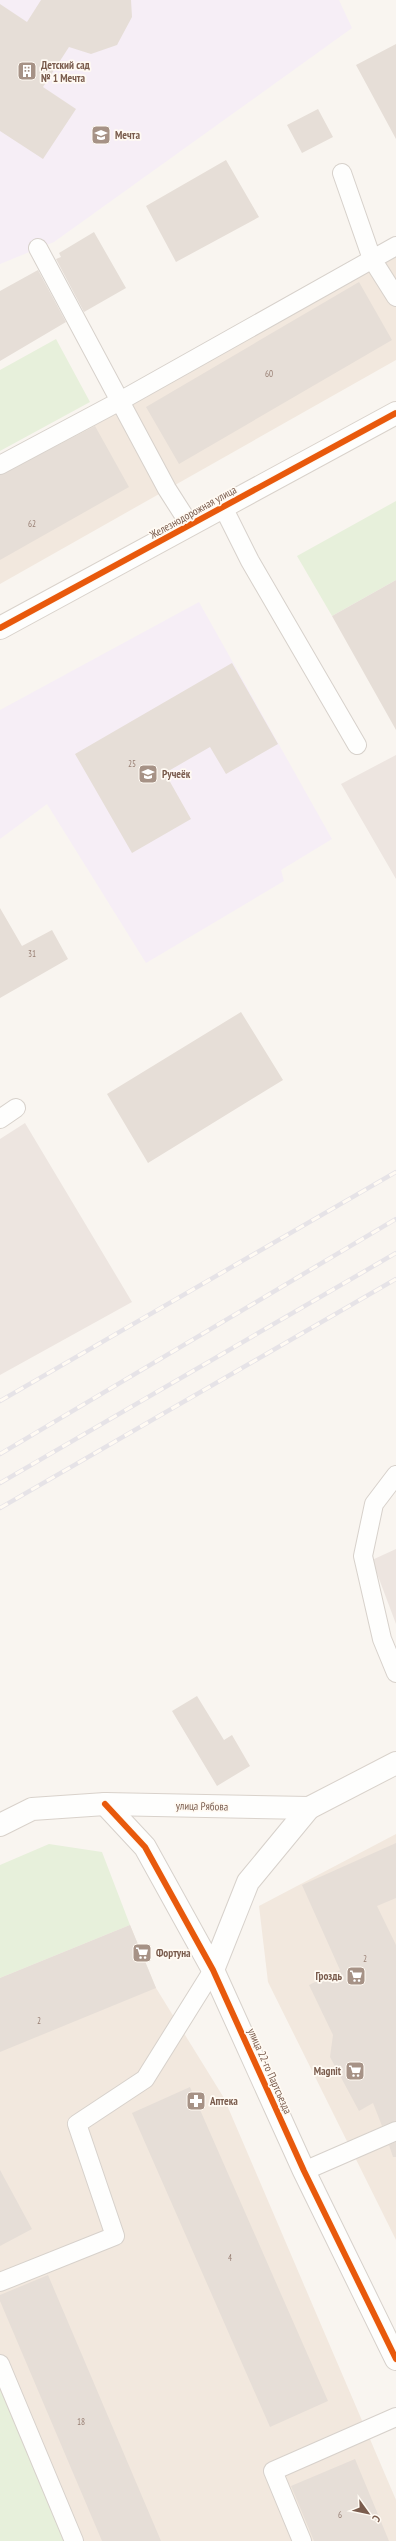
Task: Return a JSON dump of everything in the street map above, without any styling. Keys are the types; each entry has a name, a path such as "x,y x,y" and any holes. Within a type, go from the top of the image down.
{"street":[{"name":"Железнодорожная улица","path":"0,628 396,413"},
{"name":"улица Рябова","path":"0,1825 32,1809 105,1804 309,1808 396,1763"},
{"name":"улица 22-го Партсъезда","path":"105,1804 145,1848 213,1970 304,2171 394,2350"},
{"path":"213,1970 248,1882 309,1808"}],"lane":[{"path":"342,173 372,259 396,297"},
{"path":"0,465 120,401 396,246"},
{"path":"38,248 167,489 190,525"},
{"path":"223,507 250,561 357,745"},
{"path":"0,1119 16,1108"},
{"path":"396,1475 374,1504 364,1556 382,1639 396,1673"},
{"path":"0,2282 115,2236 77,2124 145,2079 213,1970"},
{"path":"304,2171 396,2131"},
{"path":"0,2364 74,2541"},
{"path":"302,2541 273,2471 396,2417"}],"shaded area":[{"name":"Мечта","path":"0,0 339,0 352,28 54,242 0,264"},
{"path":"396,246 396,360 0,584 0,465"},
{"name":"Ручеёк","path":"199,602 332,839 281,870 284,881 146,963 47,804 0,839 0,710"},
{"path":"396,755 396,879 341,784"},
{"path":"25,1123 132,1302 0,1375 0,1139"},
{"path":"396,1549 396,1624 372,1560"},
{"path":"396,1834 396,2240 268,1982 259,1906"},
{"path":"130,1925 156,1988 224,2098 396,2500 396,2541 0,2541 0,1978"}],"green space":[{"path":"56,339 90,402 0,451 0,370"},
{"path":"396,501 396,580 332,616 297,556"},
{"path":"49,1844 102,1852 130,1925 0,1978 0,1865"},
{"path":"0,2365 74,2541 0,2541"}],"building":[{"name":"Детский сад № 1 Мечта","path":"41,0 131,0 132,17 117,45 91,54 69,47 43,87 76,109 43,159 0,131 0,4 27,22"},
{"path":"396,44 396,139 356,65"},
{"path":"318,109 333,137 302,153 287,125"},
{"path":"226,160 259,217 176,262 146,206"},
{"path":"94,232 126,288 84,312 56,259 61,257 59,253"},
{"path":"38,270 66,322 0,361 0,291"},
{"path":"359,282 392,340 179,464 146,407"},
{"path":"95,426 129,487 0,560 0,475"},
{"path":"396,580 396,730 332,616"},
{"path":"232,663 278,744 226,774 210,747 165,773 191,819 132,853 75,754"},
{"path":"0,908 22,946 52,930 68,959 0,998"},
{"path":"241,1012 283,1080 148,1163 107,1094"},
{"path":"197,1696 224,1740 232,1735 250,1766 217,1786 172,1711"},
{"path":"396,1843 396,1898 377,1906 396,1945 396,2121 382,2126 373,2103 359,2111 330,2057 333,2035 309,1985 340,1970 302,1885"},
{"path":"130,1925 156,1988 0,2052 0,1978"},
{"path":"190,2087 328,2401 270,2427 132,2113"},
{"path":"396,2142 396,2157 393,2157 389,2145"},
{"path":"0,2170 32,2229 0,2246"},
{"path":"48,2275 161,2541 102,2541 0,2301 0,2295"},
{"path":"355,2459 389,2541 314,2541 291,2486"}],"railway":[{"path":"0,1401 396,1172"},
{"path":"0,1454 396,1219"},
{"path":"0,1483 396,1253"},
{"path":"0,1508 396,1279"}],"cycle path":[{"path":"0,628 396,413"},
{"path":"105,1804 145,1847 213,1970 304,2171 396,2359"}],"place":[{"name":"Детский сад № 1 Мечта","path":"27,71"},
{"name":"Мечта","path":"101,135"},
{"name":"Ручеёк","path":"148,774"},
{"name":"Фортуна","path":"142,1953"},
{"name":"Гроздь","path":"356,1976"},
{"name":"Magnit","path":"355,2071"},
{"name":"Аптека","path":"196,2101"}]}
